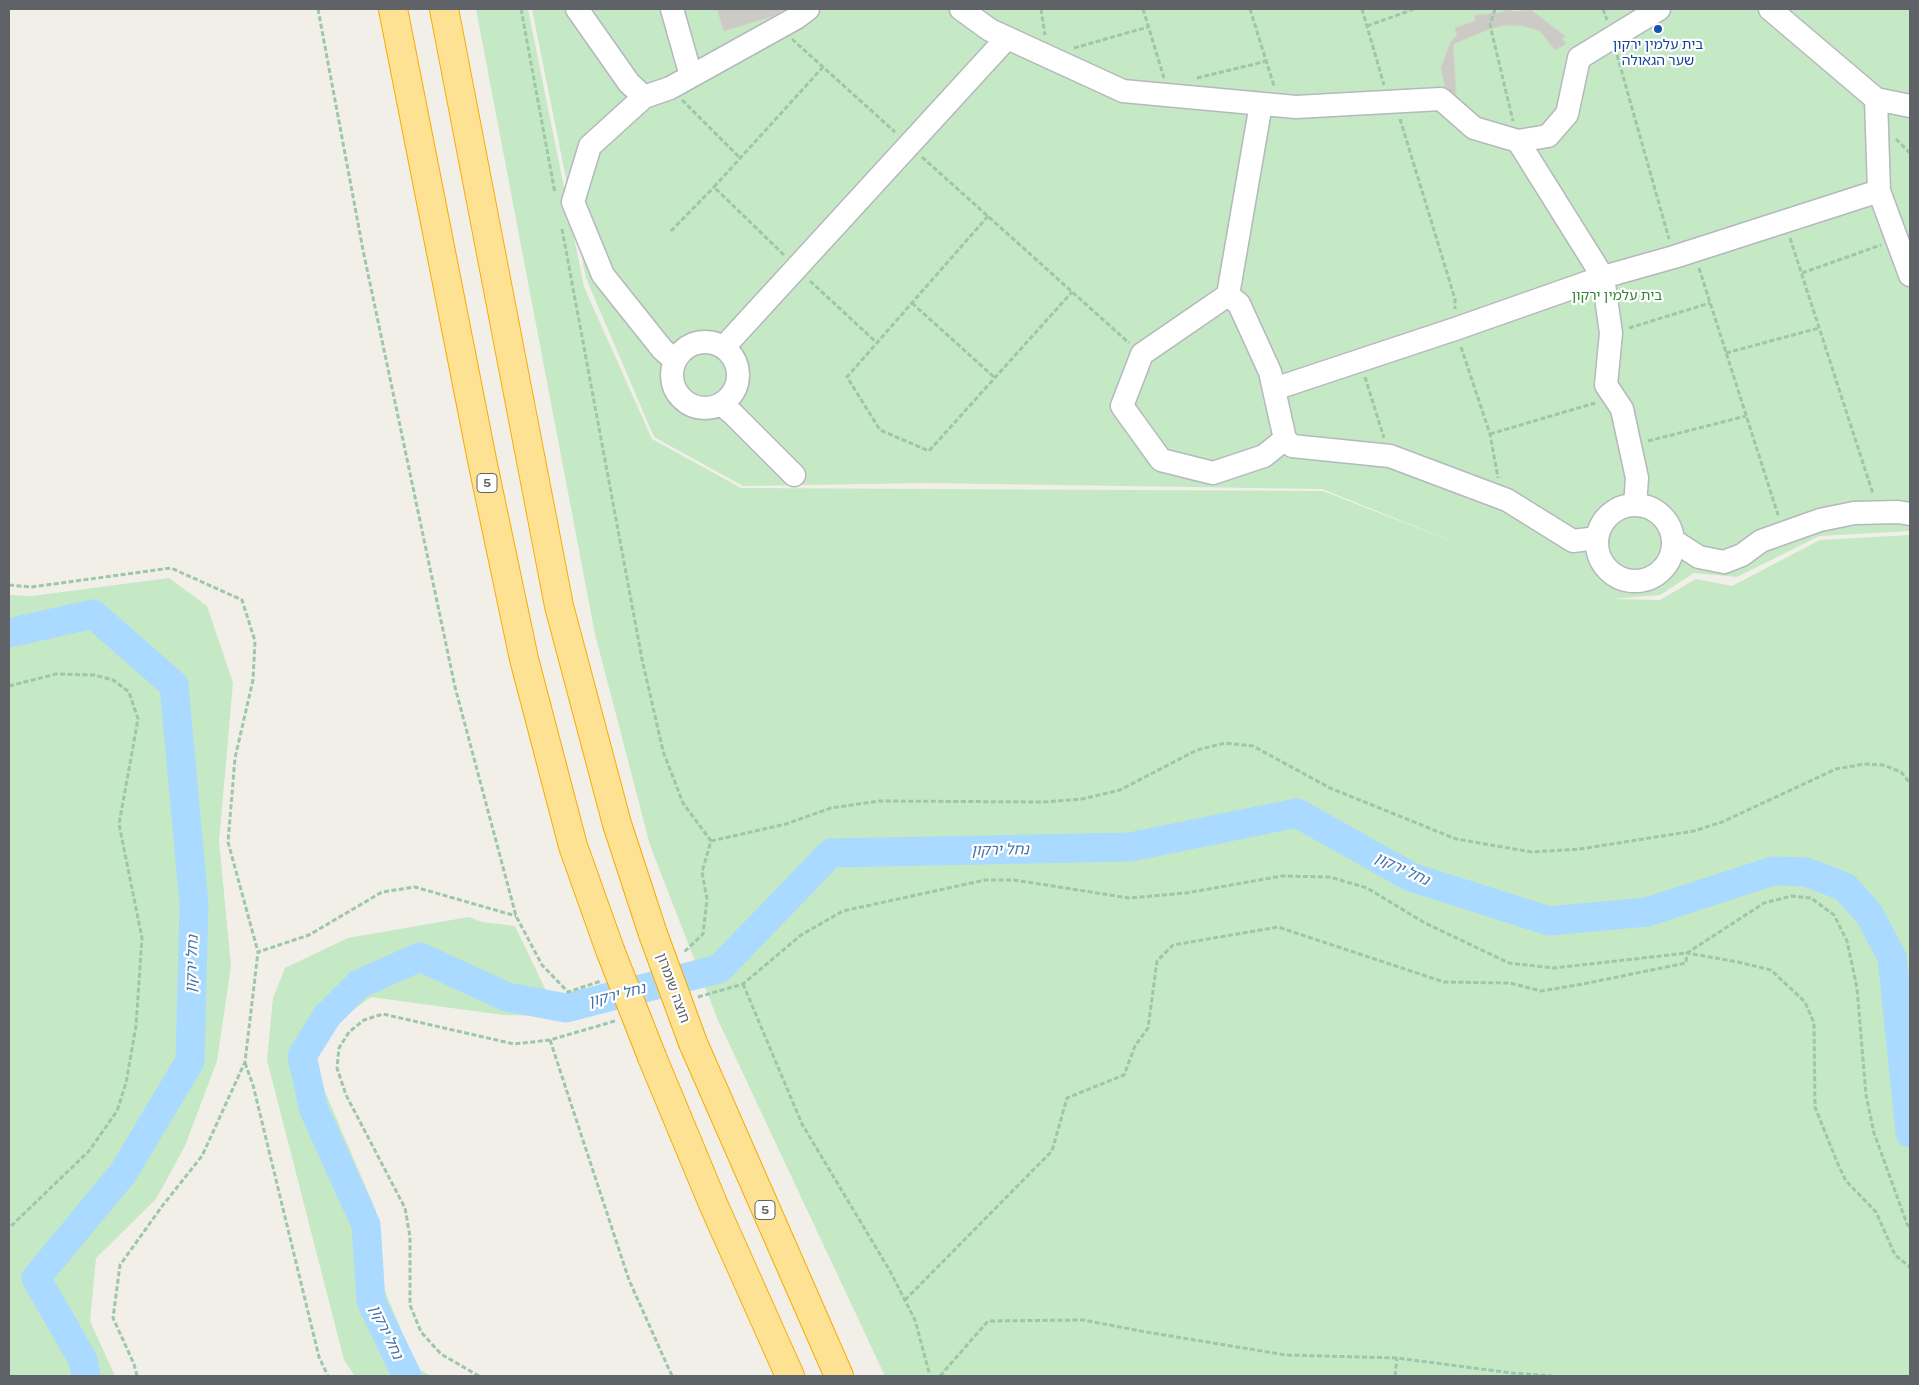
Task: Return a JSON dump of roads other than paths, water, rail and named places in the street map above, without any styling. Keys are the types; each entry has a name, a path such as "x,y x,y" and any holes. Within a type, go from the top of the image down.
{"highway":[{"name":"5","path":"393,9 481,455 524,659 573,846 610,950 652,1057 714,1206 790,1376"},
{"name":"חוצה שומרון","path":"444,9 559,606 617,824 653,934 693,1042 839,1376"}],"lane":[{"path":"577,9 629,82 644,97"},
{"path":"672,9 692,76"},
{"path":"674,360 662,349 603,275 573,202 590,146 644,97 670,88 808,9"},
{"path":"961,9 990,30 1123,91 1296,107 1441,100 1474,128 1518,141 1548,136 1566,114 1579,58 1659,9"},
{"path":"1770,9 1876,99 1910,106"},
{"path":"724,348 1007,38"},
{"path":"1876,99 1879,191 1910,274"},
{"path":"1270,105 1228,295 1142,354 1122,406 1161,460 1213,473 1264,456 1285,440"},
{"path":"1518,141 1603,277 1611,334 1606,385 1622,409 1637,478 1635,505"},
{"path":"1274,389 1603,277 1684,254 1879,191"},
{"path":"1228,295 1239,304 1270,372 1285,440 1292,446 1390,456 1501,498 1573,541 1597,538"},
{"path":"702,341 714,342 724,348 733,356 738,368 738,382 731,396 721,404 708,408 696,407 685,402 677,394 672,383 671,371 674,360 681,350 691,344 702,341"},
{"path":"721,404 794,475"},
{"path":"1635,505 1646,506 1657,511 1668,524 1674,541 1670,559 1658,574 1646,580 1634,581 1621,579 1610,572 1602,562 1597,538 1600,527 1606,518 1619,508 1635,505"},
{"path":"1674,541 1698,557 1724,562 1742,555 1761,541 1820,520 1854,513 1910,514"}],"waterway":[{"name":"נחל ירקון","path":"9,633 93,614 174,685 194,904 190,1061 123,1173 36,1278 83,1360 86,1376"},
{"name":"נחל ירקון","path":"407,1376 371,1301 366,1225 314,1110 302,1056 327,1016 359,984 420,957 507,997 566,1008 719,969 831,853 1130,847 1297,813 1411,877 1549,921 1647,912 1773,871 1806,872 1845,887 1869,914 1892,957 1910,1133"}],"place":[{"name":"בית עלמין ירקון שער הגאולה","path":"1658,29"}],"park label":[{"name":"בית עלמין ירקון","path":"1617,296"}]}
